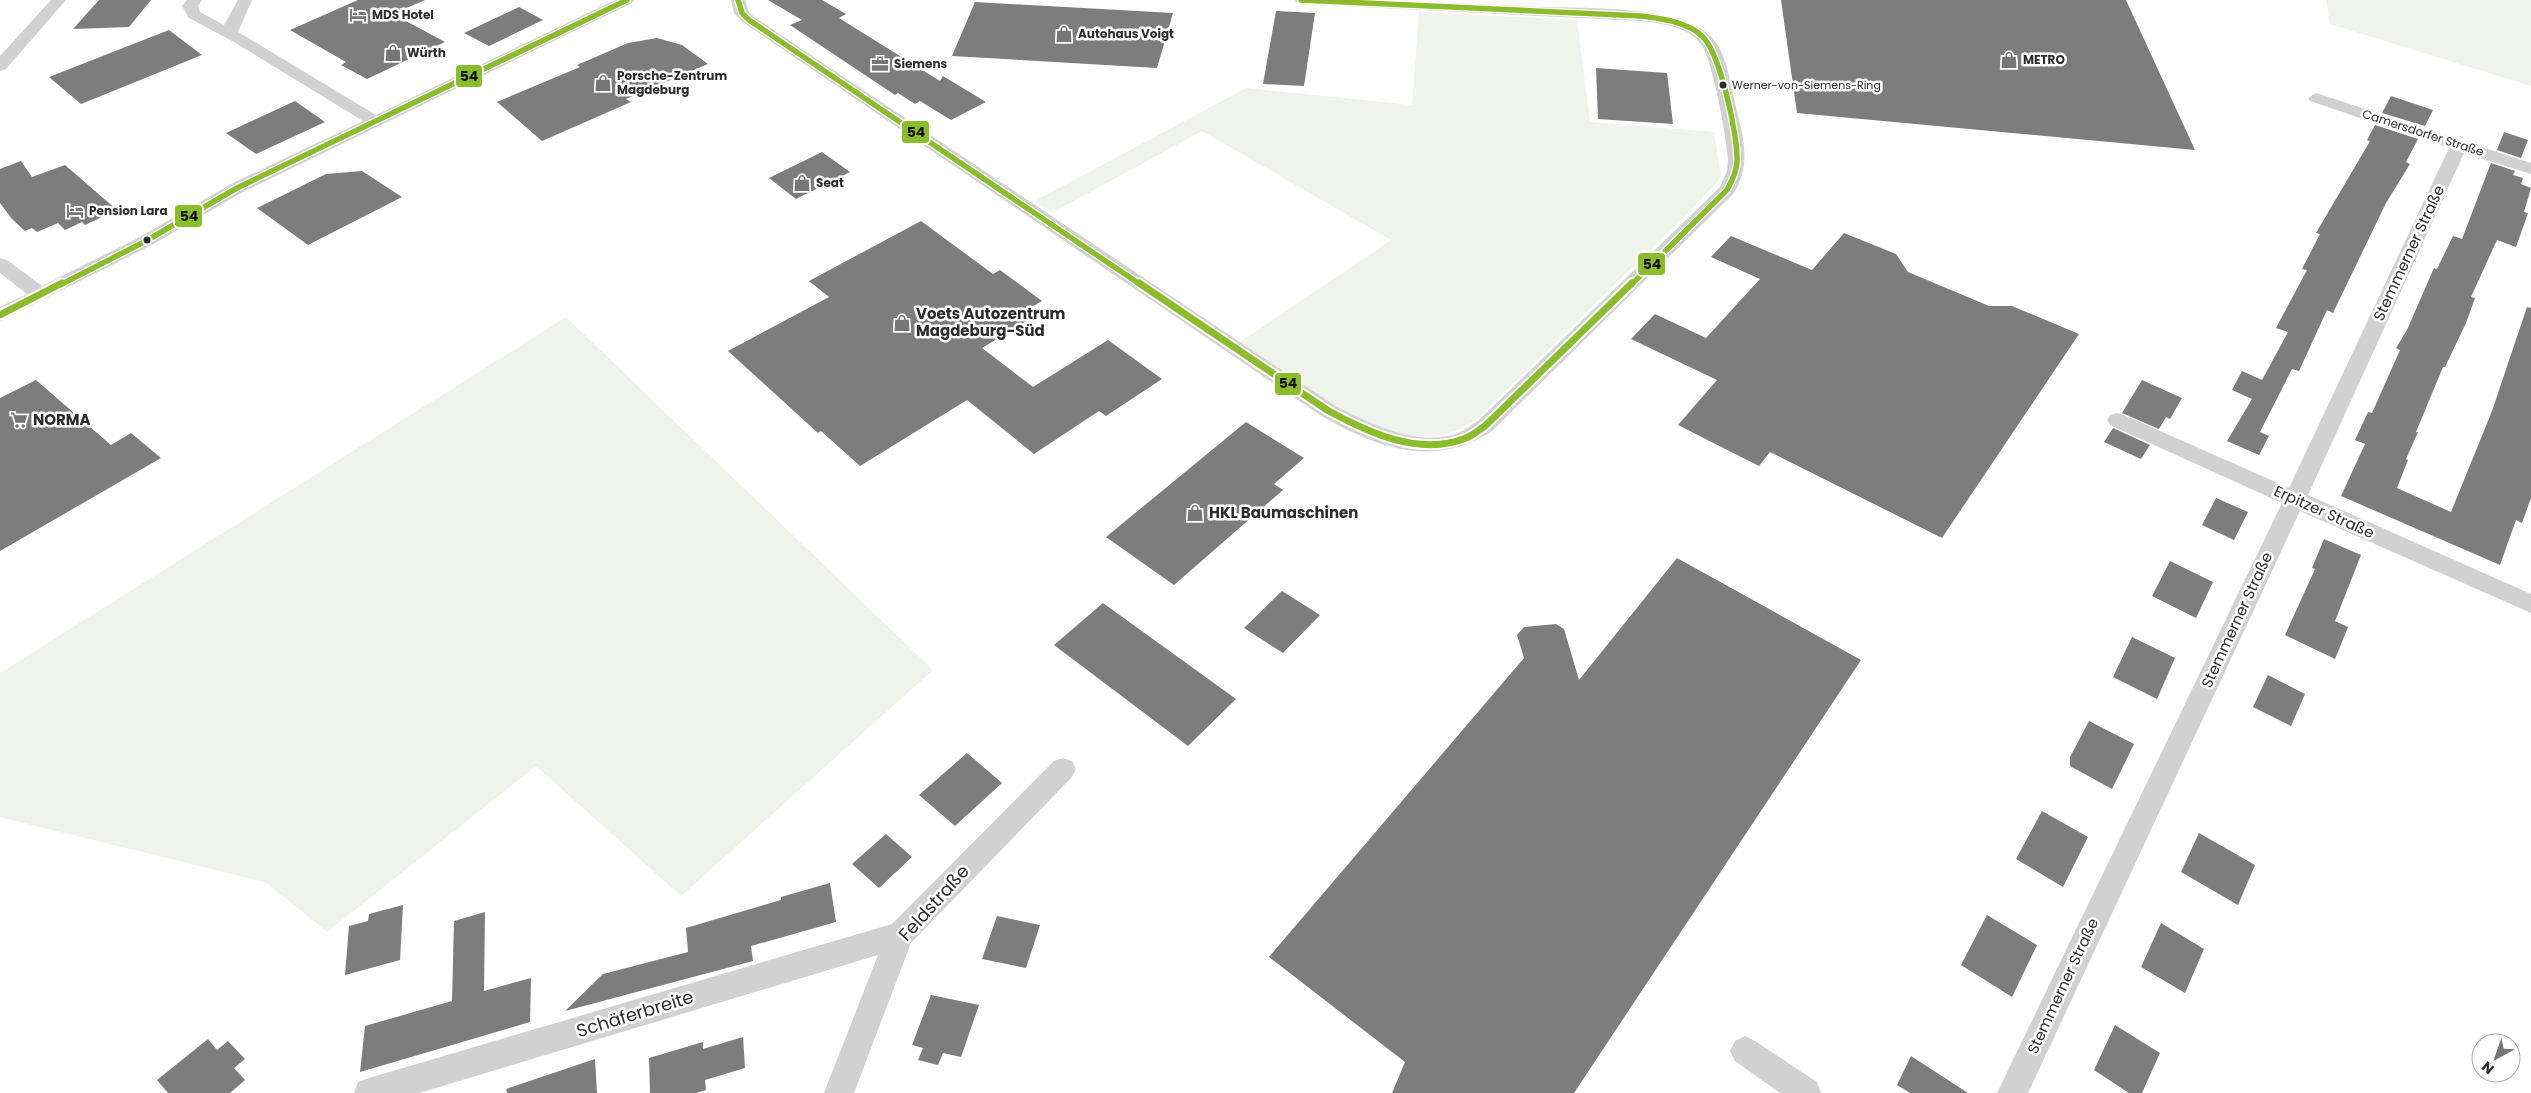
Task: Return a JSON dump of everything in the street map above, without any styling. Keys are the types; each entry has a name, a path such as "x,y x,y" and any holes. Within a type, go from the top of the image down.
{"street":[{"path":"0,66 59,0"},
{"path":"195,0 190,6 194,15 230,34 374,121"},
{"path":"230,34 231,28 245,0"},
{"path":"0,315 144,242 237,188 627,0"},
{"path":"738,0 742,13 749,20 1327,410 1352,424 1403,443 1447,444 1467,438 1485,426 1543,371 1727,190 1732,181 1737,157 1710,45 1702,37 1685,27 1661,19 1641,16 1301,0"},
{"name":"Camersdorfer Straße","path":"2316,98 2531,169"},
{"name":"Stemmerner Straße","path":"2012,1093 2295,499 2459,145"},
{"path":"0,264 41,295"},
{"name":"Erpitzer Straße","path":"2117,420 2531,604"},
{"name":"Feldstraße","path":"839,1093 900,935 1063,769"},
{"name":"Schäferbreite","path":"369,1093 900,935"},
{"path":"1745,1051 1806,1093"}],"shaded area":[{"path":"2326,0 2531,0 2531,86 2330,24"},
{"path":"1419,12 1577,20 1590,122 1714,132 1721,177 1699,202 1479,417 1460,428 1448,433 1421,436 1394,432 1366,422 1311,392 1240,342 1391,240 1202,131 1052,213 1035,201 1246,88 1412,105"},
{"path":"566,317 933,670 681,896 536,766 327,932 267,883 0,817 0,673"}],"building":[{"path":"99,0 151,0 129,27 73,29"},
{"path":"358,0 425,0 393,14 445,42 367,79 341,65 346,62 290,30"},
{"name":"Siemens","path":"768,0 822,0 846,14 839,18 940,81 943,76 986,102 951,120 920,101 915,104 898,93 895,95 790,25 802,20"},
{"name":"METRO","path":"1781,0 2126,0 2195,150 1797,113"},
{"name":"Autohaus Voigt","path":"975,2 1173,13 1157,68 952,56"},
{"path":"519,7 543,20 489,46 464,33"},
{"path":"1276,11 1315,13 1304,86 1263,84"},
{"path":"169,30 202,55 81,104 49,77"},
{"name":"Porsche-Zentrum Magdeburg","path":"657,38 682,45 708,64 626,99 631,102 542,141 497,102 580,67 577,65 628,43"},
{"path":"1596,68 1667,73 1673,124 1598,119"},
{"path":"2391,96 2433,110 2425,126 2382,113"},
{"path":"295,101 325,122 256,154 226,133"},
{"path":"2375,125 2418,139 2406,162 2410,164 2386,203 2333,313 2327,310 2299,371 2292,369 2260,432 2269,436 2259,455 2227,441 2252,399 2232,390 2242,371 2262,380 2288,332 2276,328 2307,270 2302,269 2320,234 2316,233 2370,141 2367,140"},
{"path":"2504,132 2528,140 2521,158 2497,150"},
{"name":"Seat","path":"822,152 850,172 796,199 769,178"},
{"path":"21,161 32,177 65,165 117,210 85,225 82,222 65,230 58,223 37,232 32,228 25,231 12,219 0,203 0,169"},
{"path":"2491,163 2515,171 2513,175 2523,178 2521,184 2531,188 2524,212 2528,213 2516,247 2497,240 2471,297 2475,298 2466,323 2445,367 2443,367 2416,432 2418,432 2406,459 2408,460 2397,488 2451,512 2492,411 2527,307 2531,308 2531,498 2522,523 2516,520 2500,565 2341,496 2365,444 2355,440 2368,412 2372,413 2400,350 2396,348 2407,330 2434,268 2437,269 2453,236 2462,239"},
{"path":"362,171 402,197 308,245 257,208 326,174"},
{"name":"Voets Autozentrum Magdeburg-Süd","path":"921,221 993,274 1000,270 1042,301 1030,308 1038,314 982,348 1033,387 1108,340 1162,379 1106,416 1099,411 1034,454 967,400 860,466 821,431 818,433 728,351 829,297 809,281"},
{"path":"1844,233 1896,254 1908,272 1989,306 2012,306 2079,334 1942,538 1770,452 1759,466 1678,425 1717,380 1631,339 1655,314 1706,338 1760,279 1711,257 1731,236 1812,270"},
{"path":"36,380 111,445 131,433 161,458 0,551 0,398"},
{"path":"2142,380 2182,398 2170,419 2166,417 2159,429 2122,413"},
{"name":"HKL Baumaschinen","path":"1246,422 1304,458 1274,484 1283,490 1174,585 1106,537"},
{"path":"2113,428 2150,445 2141,459 2104,442"},
{"path":"2216,498 2248,512 2234,540 2202,525"},
{"path":"2324,539 2361,555 2335,621 2348,627 2335,659 2285,635 2315,569 2312,568"},
{"path":"1677,558 1861,660 1574,1093 1392,1093 1405,1062 1269,957 1524,658 1517,635 1524,627 1556,624 1564,629 1579,680"},
{"path":"2170,561 2213,582 2196,618 2152,596"},
{"path":"1282,591 1320,615 1283,653 1244,628"},
{"path":"1103,603 1236,699 1188,746 1054,645"},
{"path":"2132,637 2175,658 2157,699 2113,677"},
{"path":"2268,675 2305,694 2291,726 2253,707"},
{"path":"2089,721 2134,744 2112,789 2070,766 2070,757"},
{"path":"967,753 1002,783 955,826 919,795"},
{"path":"2042,811 2088,837 2063,887 2016,859"},
{"path":"2199,833 2255,865 2238,905 2181,872"},
{"path":"886,834 912,857 879,888 852,864"},
{"path":"830,883 836,922 751,946 753,961 565,1011 603,974 688,952 686,928 781,900 781,897"},
{"path":"403,905 400,960 345,975 349,926 368,921 369,914"},
{"path":"485,912 484,991 531,978 530,1022 360,1072 365,1026 452,1001 454,921"},
{"path":"1987,915 2037,945 2012,997 1961,965"},
{"path":"997,916 1040,925 1026,968 982,959"},
{"path":"2161,923 2204,949 2185,993 2141,967"},
{"path":"931,995 979,1005 961,1057 943,1053 938,1065 918,1060 923,1048 912,1045"},
{"path":"2115,1025 2160,1053 2142,1093 2129,1093 2094,1070"},
{"path":"743,1037 745,1068 705,1080 706,1090 696,1093 650,1093 649,1058 703,1042 703,1049"},
{"path":"208,1039 217,1050 228,1041 245,1059 234,1068 245,1080 230,1093 168,1093 157,1080"},
{"path":"1911,1056 1968,1093 1910,1093 1897,1085"},
{"path":"595,1059 597,1093 507,1093 506,1089"}],"transit line":[{"name":"54","path":"0,315 144,242 237,188 627,0"},
{"name":"54","path":"738,0 742,13 749,20 1327,410 1352,424 1403,443 1447,444 1467,438 1485,426 1543,371 1727,190 1736,169 1737,161 1727,100 1717,64 1708,42 1695,30 1678,23 1641,16 1301,0"}],"place":[{"name":"MDS Hotel","path":"358,15"},
{"name":"Autohaus Voigt","path":"1064,34"},
{"name":"Würth","path":"393,53"},
{"name":"METRO","path":"2009,60"},
{"name":"Siemens","path":"880,64"},
{"name":"Porsche-Zentrum Magdeburg","path":"603,83"},
{"name":"Werner-von-Siemens-Ring","path":"1723,85"},
{"name":"Seat","path":"802,183"},
{"name":"Pension Lara","path":"75,211"},
{"name":"Voets Autozentrum Magdeburg-Süd","path":"902,323"},
{"name":"NORMA","path":"19,420"},
{"name":"HKL Baumaschinen","path":"1195,513"}]}
